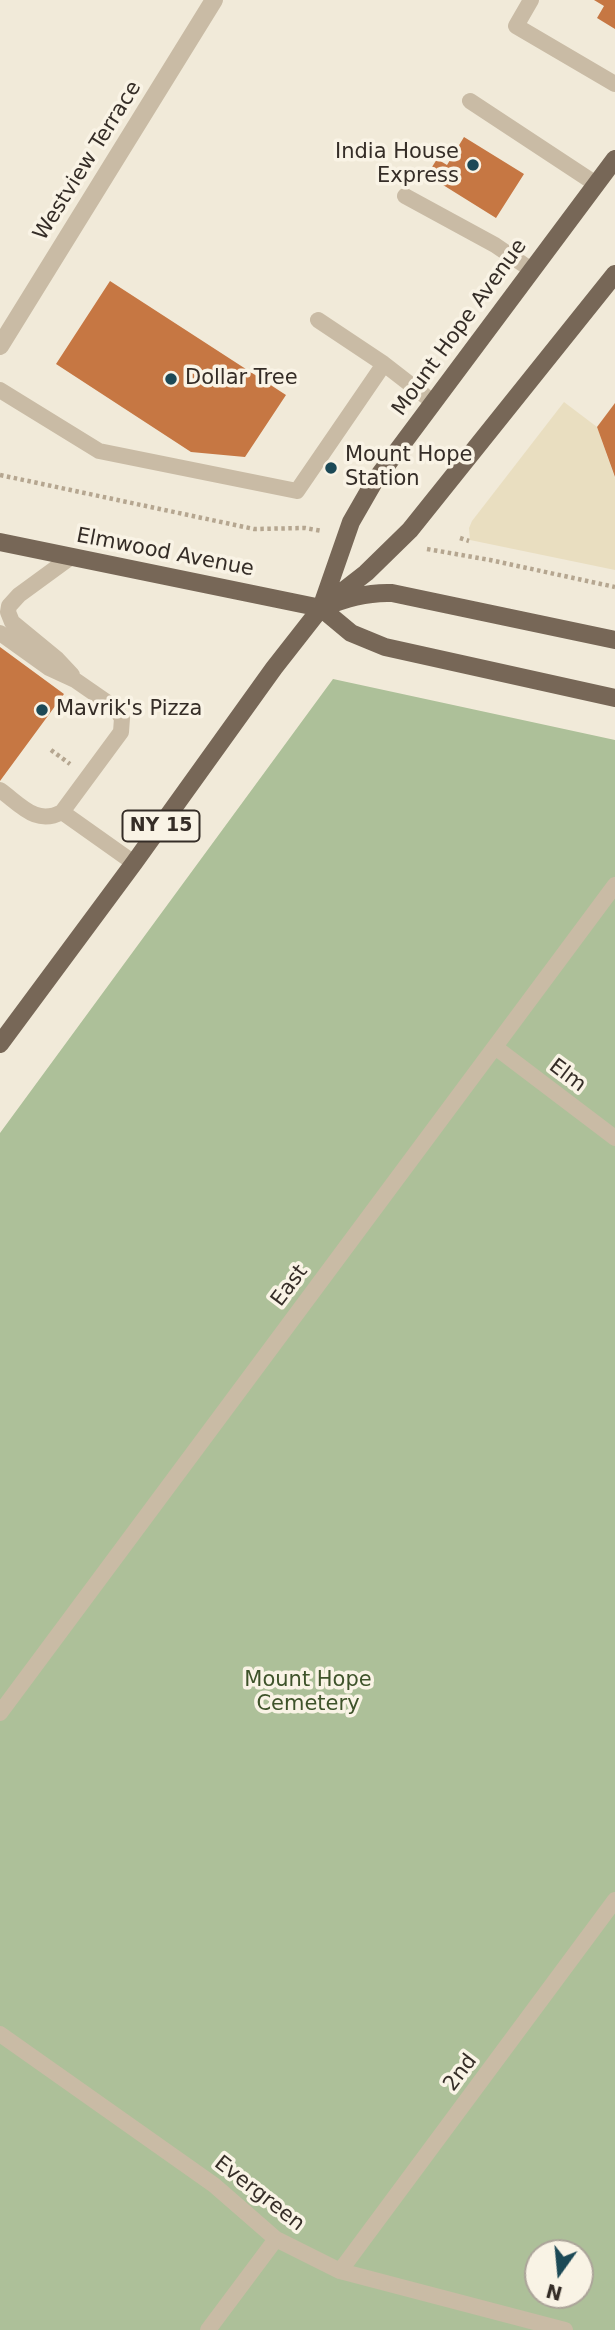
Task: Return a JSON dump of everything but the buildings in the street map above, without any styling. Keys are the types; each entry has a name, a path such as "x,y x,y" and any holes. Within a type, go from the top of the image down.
{"main road":[{"name":"Mount Hope Avenue","path":"321,608 346,536 368,490 615,159"},
{"name":"Mount Hope Avenue","path":"0,1044 274,668 321,608 366,573 397,544 615,274"},
{"name":"Elmwood Avenue","path":"0,542 321,608 351,633 385,647 615,698"},
{"path":"321,608 354,596 373,592 392,593 615,640"}],"street":[{"name":"Westview Terrace","path":"0,346 214,0"}],"lane":[{"path":"531,0 516,26 615,84"},
{"path":"470,101 596,184"},
{"path":"405,196 495,245 530,270"},
{"path":"318,320 384,364 433,402"},
{"path":"0,390 99,452 297,491 384,364"},
{"path":"71,557 19,595 9,606 8,612 12,622 57,659 75,680"},
{"path":"0,633 49,668 75,680 114,707 122,718 121,732 62,812 49,819 36,816 0,790"},
{"path":"62,812 134,863"},
{"name":"East","path":"0,1713 615,885"},
{"name":"Elm","path":"495,1047 615,1138"},
{"name":"2nd","path":"340,2271 615,1900"},
{"name":"Evergreen","path":"0,2034 214,2185 276,2239 340,2271 565,2330"},
{"path":"208,2330 276,2239"}],"path":[{"path":"0,475 254,529 304,528 346,536"},
{"path":"460,538 468,541"},
{"path":"397,544 490,560 615,587"},
{"path":"51,750 73,766"}],"green space":[{"name":"Mount Hope Cemetery","path":"333,679 615,740 615,2330 0,2330 0,1133"}],"shaded area":[{"path":"564,402 597,427 615,478 615,570 470,540 469,528 472,521"}],"place":[{"name":"India House Express","path":"473,165"},
{"name":"Dollar Tree","path":"171,379"},
{"name":"Mount Hope Station","path":"331,468"},
{"name":"Mavrik's Pizza","path":"42,710"}]}
